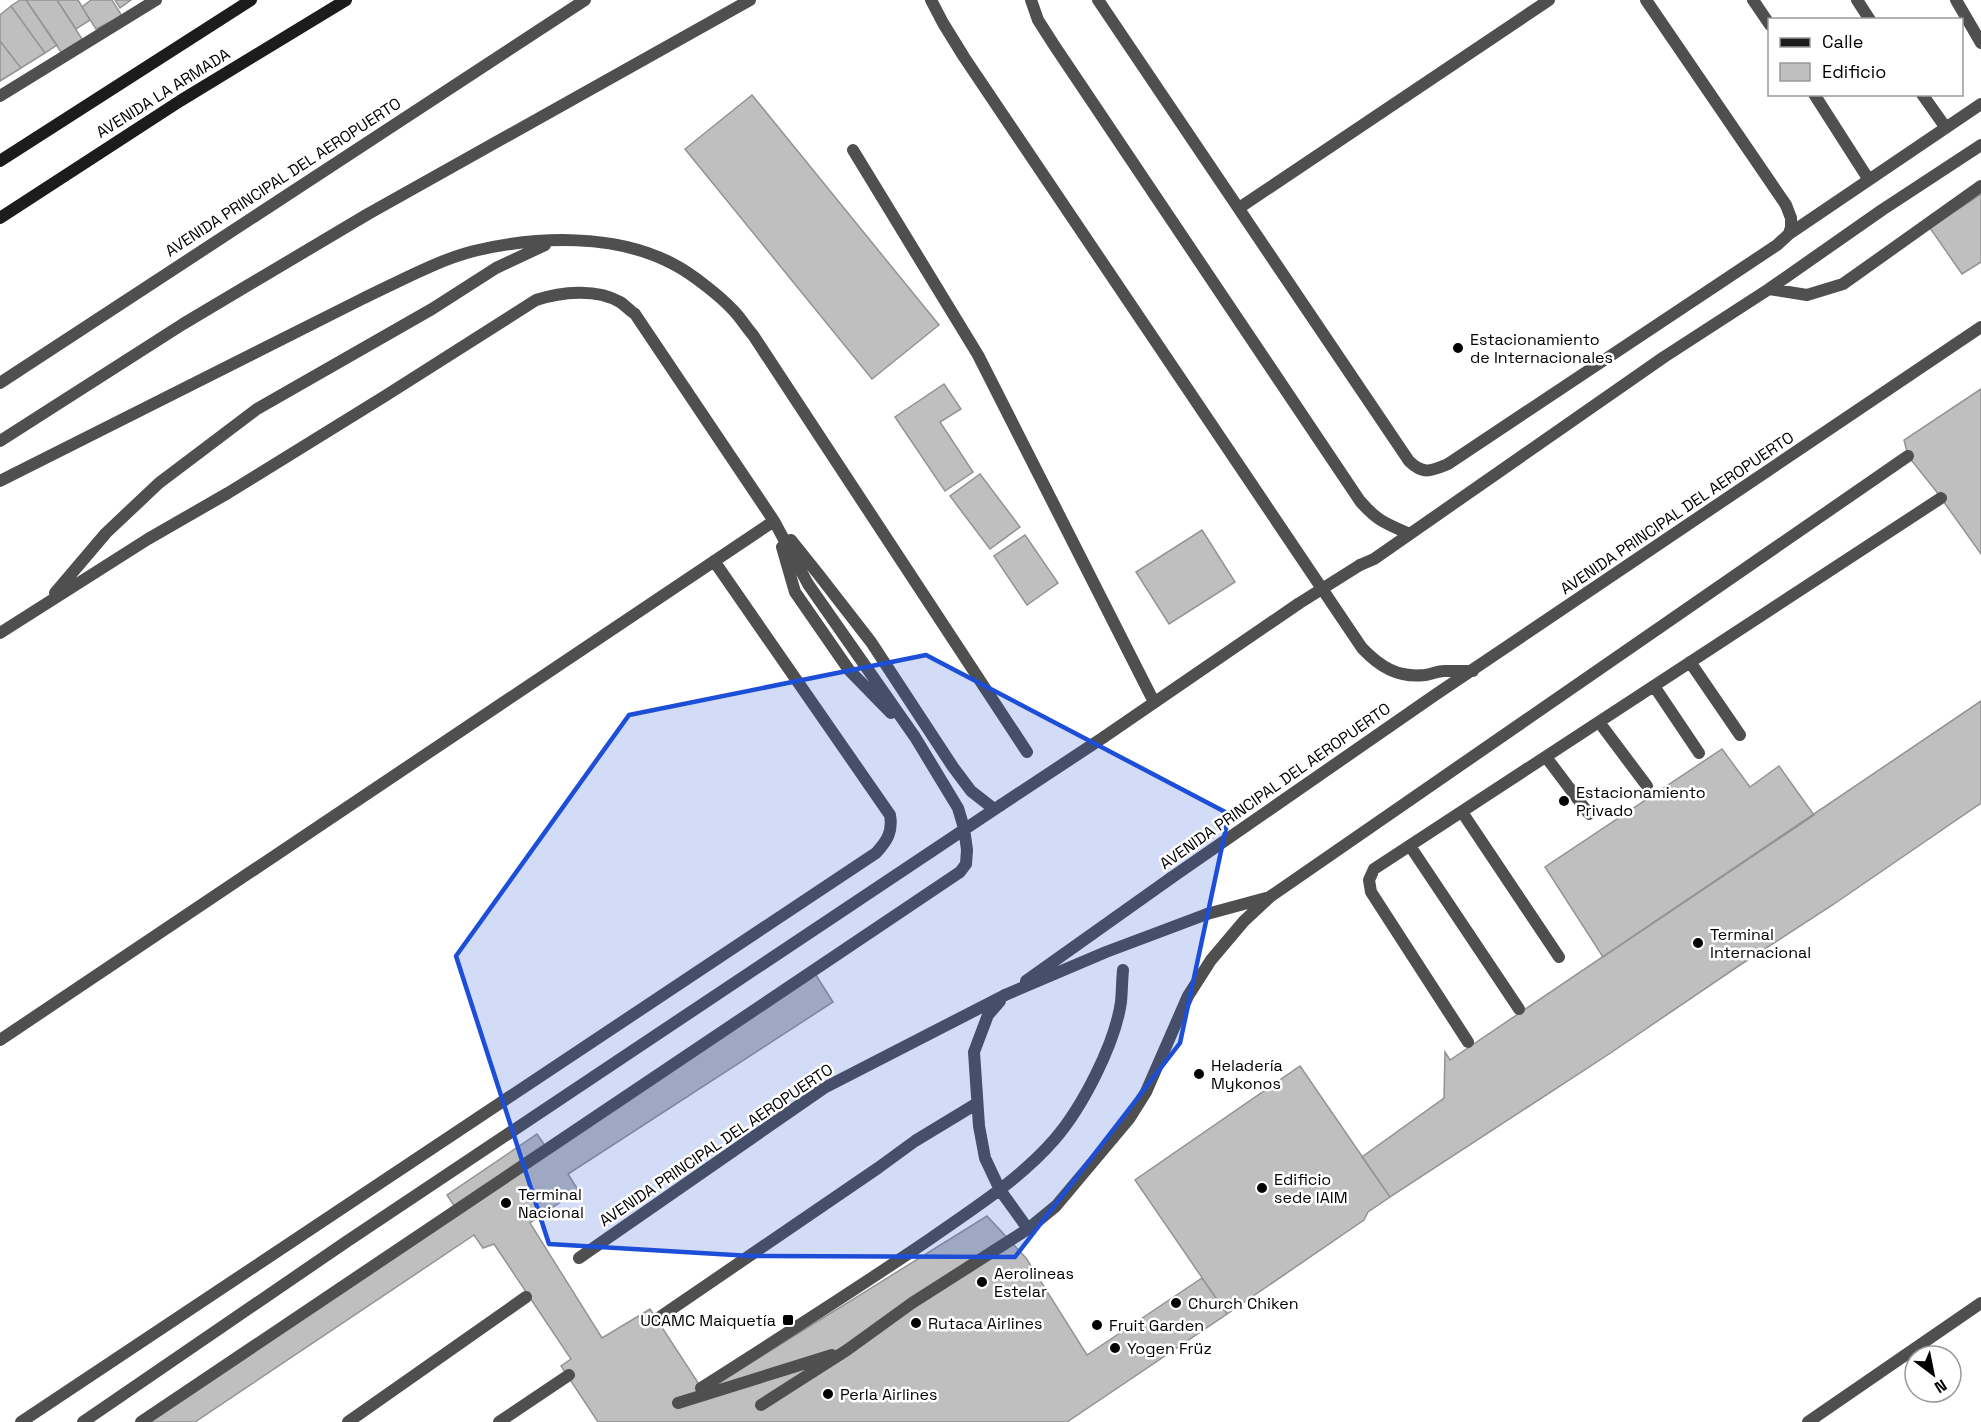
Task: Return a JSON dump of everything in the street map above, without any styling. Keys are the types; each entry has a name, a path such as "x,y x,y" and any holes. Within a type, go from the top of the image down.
{"main road":[{"name":"AVENIDA LA ARMADA","path":"0,161 250,0"},
{"name":"AVENIDA LA ARMADA","path":"0,218 180,101 346,0"}],"street":[{"path":"0,96 156,0"},
{"name":"AVENIDA PRINCIPAL DEL AEROPUERTO","path":"0,383 585,0"},
{"path":"0,441 183,324 347,227 750,0"},
{"path":"931,0 964,57 1362,648 1376,662 1390,671 1424,675 1442,671 1473,671"},
{"path":"1031,0 1038,20 1053,45 1360,501 1380,520 1410,534"},
{"path":"1098,0 1409,461 1423,471 1434,470 1448,464 1726,280 1777,245 1789,234 1981,104"},
{"path":"1239,208 1549,0"},
{"path":"1646,0 1786,205 1791,218 1789,234"},
{"path":"1753,0 1768,22"},
{"path":"1857,0 1869,18"},
{"path":"1956,0 1981,43"},
{"path":"1815,96 1869,180"},
{"path":"1923,96 1946,128"},
{"path":"83,1422 346,1242 964,828 1104,737 1299,604 1360,565 1374,559 1664,357 1769,289 1881,210 1981,145"},
{"path":"853,150 978,355 1154,702"},
{"path":"1769,289 1807,295 1843,284 1981,186"},
{"path":"48,602 106,533 159,483 257,409 432,309 496,268 554,241"},
{"path":"0,481 364,298 420,271 472,251 514,244 554,241 597,243 636,249 676,265 732,309 759,345 1027,752"},
{"path":"0,633 385,396 536,300 556,293 604,297 619,302 634,314 774,521 808,584 915,737 958,808 964,828 966,864 960,872 141,1422"},
{"name":"AVENIDA PRINCIPAL DEL AEROPUERTO","path":"579,1258 824,1088 1005,995 1473,671 1981,327"},
{"path":"761,1405 847,1350 912,1303 1028,1229 1056,1206 1129,1119 1146,1092 1188,996 1198,979 1228,939 1271,896 1908,456"},
{"path":"1468,1042 1371,892 1369,880 1374,869 1941,498"},
{"path":"774,521 819,574 871,642 965,783 978,797 998,807"},
{"path":"0,1040 774,521"},
{"path":"21,1422 876,853 890,836 892,825 890,815 714,561"},
{"path":"1690,662 1740,735"},
{"path":"1654,686 1699,753"},
{"path":"1599,722 1647,786"},
{"path":"1546,757 1589,814"},
{"path":"1462,812 1559,957"},
{"path":"1410,846 1519,1009"},
{"path":"1028,1229 1000,1190 986,1158 979,1126 974,1052 988,1015 1005,995 1106,952 1207,914 1271,896"},
{"path":"701,1388 878,1275 1000,1190 1055,1139 1084,1097 1098,1070 1121,1003 1123,970"},
{"path":"657,1319 915,1141 976,1104"},
{"path":"348,1422 526,1297"},
{"path":"1808,1422 1981,1303"},
{"path":"678,1403 847,1350"},
{"path":"499,1422 569,1376"}],"highlighted area":[{"path":"926,655 1229,814 1180,1043 1015,1257 751,1256 549,1244 456,956 629,715"}],"building":[{"path":"20,0 26,0 57,45 45,53 11,6"},
{"path":"26,0 57,0 84,42 63,55"},
{"path":"57,0 78,0 90,20 76,29"},
{"path":"91,0 112,0 122,16 96,29 82,7"},
{"path":"115,0 131,0 120,8"},
{"path":"11,6 45,53 21,68 0,41 0,15"},
{"path":"0,41 21,68 0,81"},
{"path":"752,95 939,325 872,379 685,149"},
{"path":"1981,194 1981,262 1962,274 1930,228"},
{"path":"944,384 961,409 940,422 973,472 945,491 895,417"},
{"path":"1981,389 1981,554 1908,456 1904,440"},
{"path":"980,474 1020,527 990,549 950,496"},
{"path":"1202,530 1235,582 1169,624 1136,572"},
{"path":"1025,535 1058,583 1027,605 994,556"},
{"name":"Terminal Internacional","path":"1981,701 1981,803 1609,1054 1390,1197 1362,1157 1444,1098 1445,1052 1450,1060"},
{"path":"1722,749 1750,787 1779,766 1814,815 1603,957 1545,867"},
{"name":"Terminal Nacional","path":"814,972 833,1002 568,1174 578,1190 530,1223 602,1338 650,1309 704,1392 987,1216 1026,1258 1087,1355 1202,1278 1227,1314 1067,1422 598,1422 561,1366 571,1359 494,1244 483,1248 474,1235 195,1422 136,1422 457,1210 447,1195 537,1134 548,1150"},
{"name":"Edificio sede IAIM","path":"1300,1066 1390,1197 1368,1212 1364,1220 1227,1314 1135,1180"}],"place":[{"name":"Estacionamiento de Internacionales","path":"1458,348"},
{"name":"Estacionamiento Privado","path":"1564,801"},
{"name":"Terminal Internacional","path":"1698,943"},
{"name":"Heladería Mykonos","path":"1199,1074"},
{"name":"Edificio sede IAIM","path":"1262,1188"},
{"name":"Terminal Nacional","path":"506,1203"},
{"name":"Aerolineas Estelar","path":"982,1282"},
{"name":"Church Chiken","path":"1176,1303"},
{"name":"UCAMC Maiquetía","path":"788,1320"},
{"name":"Rutaca Airlines","path":"916,1323"},
{"name":"Fruit Garden","path":"1097,1325"},
{"name":"Yogen Früz","path":"1115,1348"},
{"name":"Perla Airlines","path":"828,1394"}]}
